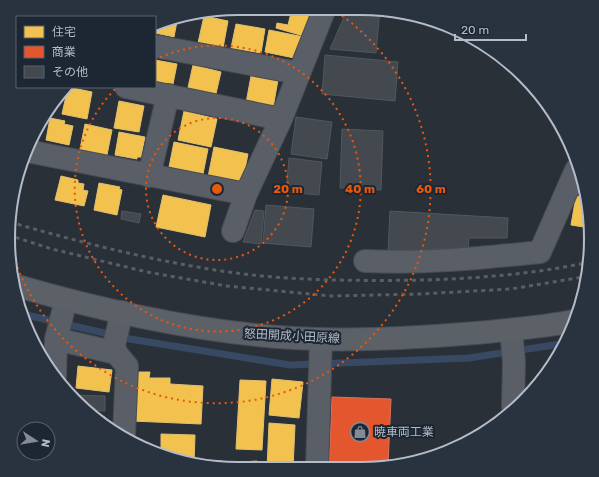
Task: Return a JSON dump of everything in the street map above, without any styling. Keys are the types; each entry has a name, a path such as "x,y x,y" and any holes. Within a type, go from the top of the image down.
{"main road":[{"name":"怒田開成小田原線","path":"21,288 64,306 120,318 321,345 419,338 512,345 567,324"}],"street":[{"path":"233,231 246,194 281,119 322,15"},
{"path":"156,46 298,73"},
{"path":"131,88 281,119"},
{"path":"149,176 168,95"},
{"path":"32,152 246,194"},
{"path":"365,261 396,262 458,260 540,252 574,174"},
{"path":"55,366 56,340 64,306"},
{"path":"120,318 115,349 127,366 124,430"},
{"path":"56,340 115,349"},
{"path":"317,462 321,345"},
{"path":"512,345 513,403"}],"building: 住宅":[{"path":"290,15 312,15 307,37 276,28 277,23 288,25"},
{"path":"209,17 228,21 223,48 198,43 204,18"},
{"path":"176,24 174,37 156,33 156,31"},
{"path":"236,24 265,29 261,53 231,48"},
{"path":"269,30 304,37 299,59 265,52"},
{"path":"156,60 177,64 172,89 156,85"},
{"path":"193,65 221,72 215,98 187,92"},
{"path":"251,76 278,80 273,108 246,103"},
{"path":"73,88 92,92 87,119 62,114 66,96"},
{"path":"119,101 144,106 139,132 114,128"},
{"path":"184,111 217,119 211,147 178,140"},
{"path":"50,118 65,121 64,124 73,126 69,145 46,140"},
{"path":"85,124 112,130 106,160 79,154"},
{"path":"119,132 145,137 141,157 137,157 137,159 115,155"},
{"path":"174,142 208,149 202,179 168,172"},
{"path":"214,147 248,154 242,184 208,177"},
{"path":"61,176 78,180 78,183 84,184 83,190 88,191 84,206 55,200"},
{"path":"99,183 120,187 119,189 122,190 117,215 94,210"},
{"path":"163,195 211,205 205,237 156,227"},
{"path":"576,196 580,197 584,227 571,225"},
{"path":"78,366 112,370 109,392 76,388"},
{"path":"134,372 150,372 149,378 170,378 170,384 203,386 201,424 132,421"},
{"path":"272,379 303,382 299,418 269,415"},
{"path":"240,380 266,381 262,450 236,449"},
{"path":"269,423 295,425 293,462 267,462"},
{"path":"161,434 195,435 194,458 161,448"}],"building: 商業":[{"name":"暁車両工業","path":"332,397 391,399 388,460 375,462 329,462"}],"building: その他":[{"path":"345,15 379,16 376,53 330,49"},
{"path":"325,55 398,62 395,101 322,94"},
{"path":"296,117 332,122 327,159 291,154"},
{"path":"342,129 383,131 381,190 340,188"},
{"path":"289,158 322,162 319,195 286,192"},
{"path":"266,205 314,209 311,247 263,243"},
{"path":"255,210 264,211 261,244 243,242"},
{"path":"122,211 141,214 139,223 121,219"},
{"path":"390,211 508,218 507,238 469,238 468,248 388,251"},
{"path":"78,395 105,396 105,411 95,410"}],"waterway":[{"path":"29,316 130,339 290,365 469,358 557,345"}],"railway":[{"path":"15,223 91,244 200,268 252,275 302,279 427,280 487,277 526,273 583,263"},
{"path":"15,237 52,249 147,272 227,286 331,296 420,294 511,289 581,277"}],"place":[{"name":"暁車両工業","path":"360,432"}]}
